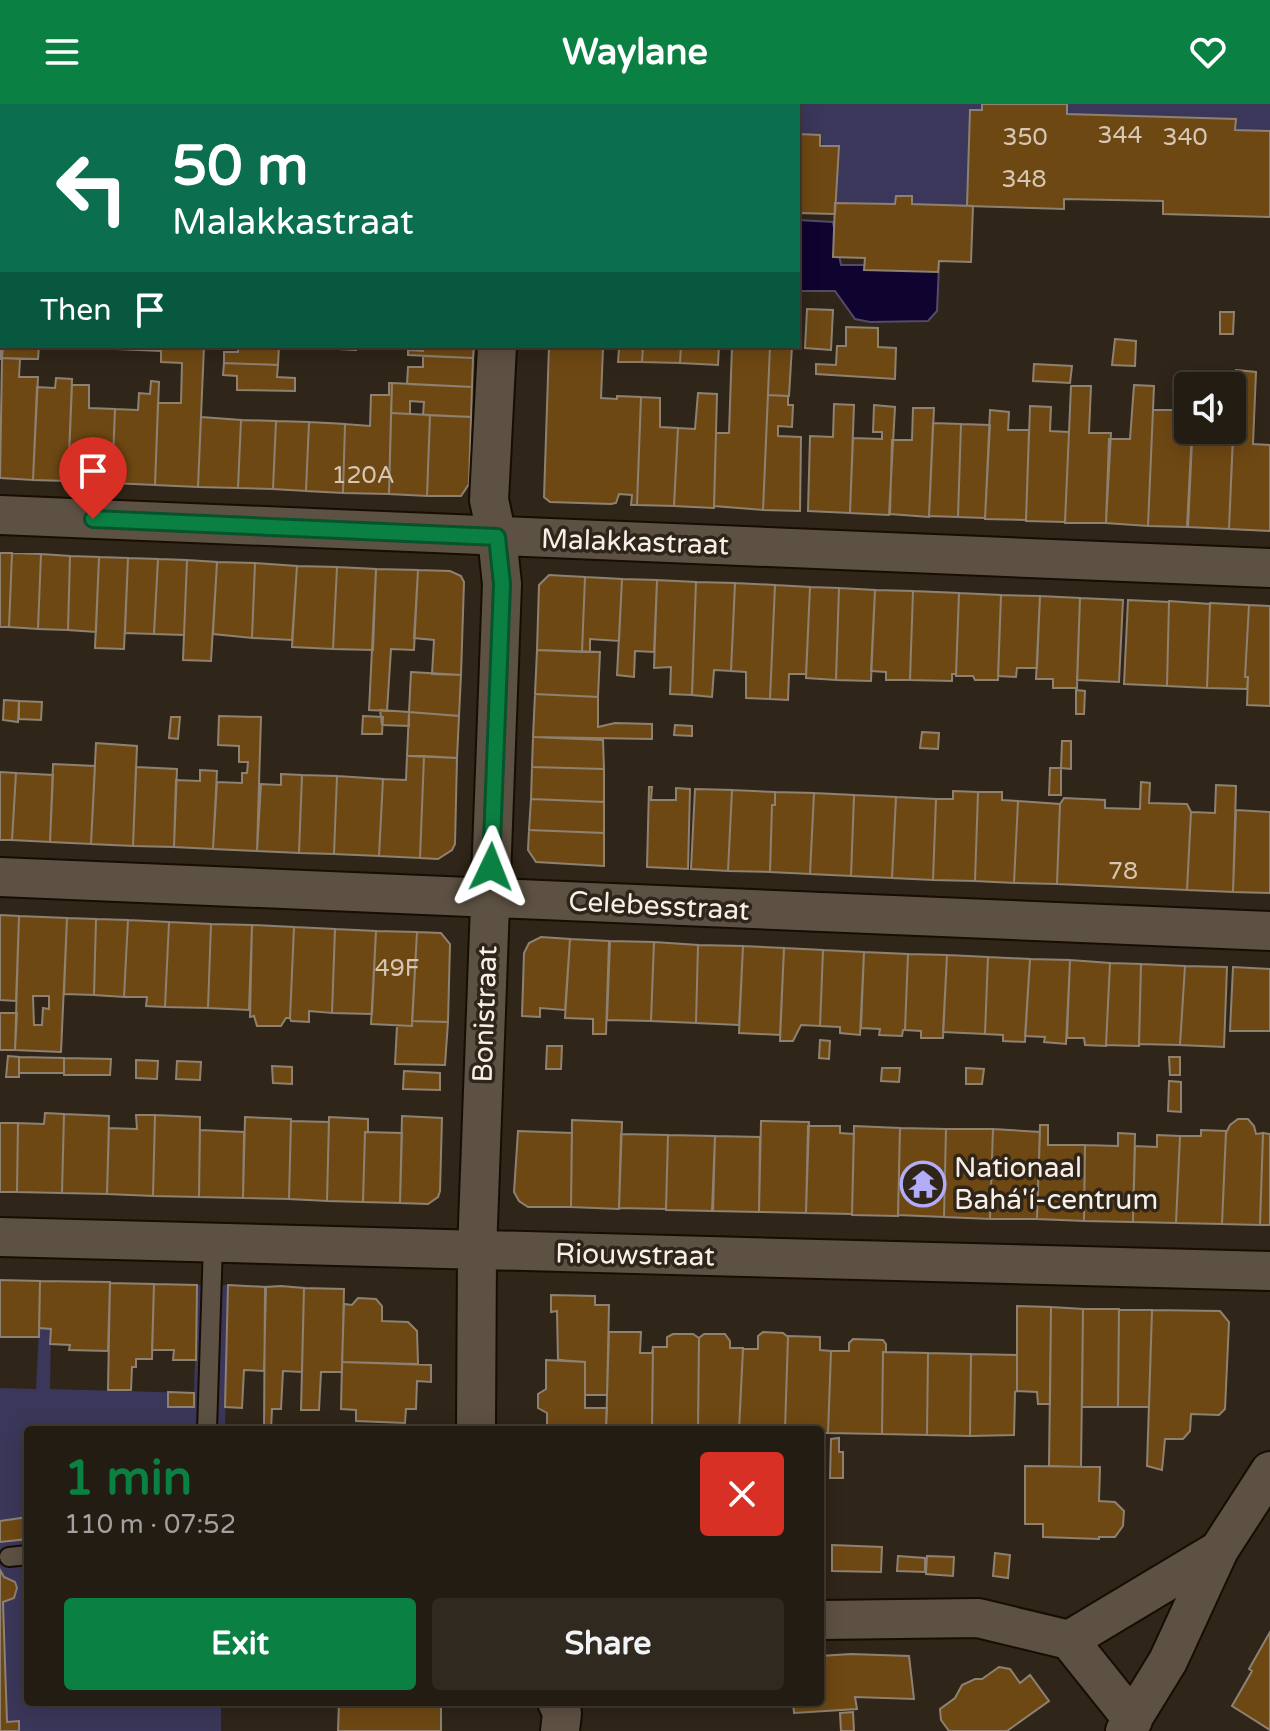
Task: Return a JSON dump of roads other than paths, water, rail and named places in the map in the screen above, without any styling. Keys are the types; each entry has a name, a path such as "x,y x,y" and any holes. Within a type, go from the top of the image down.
{"street":[{"name":"Bonistraat","path":"476,1426 477,1251 502,584 489,500 497,348"},
{"name":"Malakkastraat","path":"0,515 1270,568"},
{"name":"Celebesstraat","path":"0,877 1270,931"},
{"name":"Riouwstraat","path":"0,1237 1270,1271"},
{"path":"824,1620 978,1618 1069,1640 1129,1725 1168,1661 1219,1550 1270,1471"},
{"path":"1069,1640 1219,1550"}],"lane":[{"path":"207,1426 213,1243"},
{"path":"9,1557 24,1555"}],"place":[{"name":"Nationaal Bahá'í-centrum","path":"923,1184"}]}
